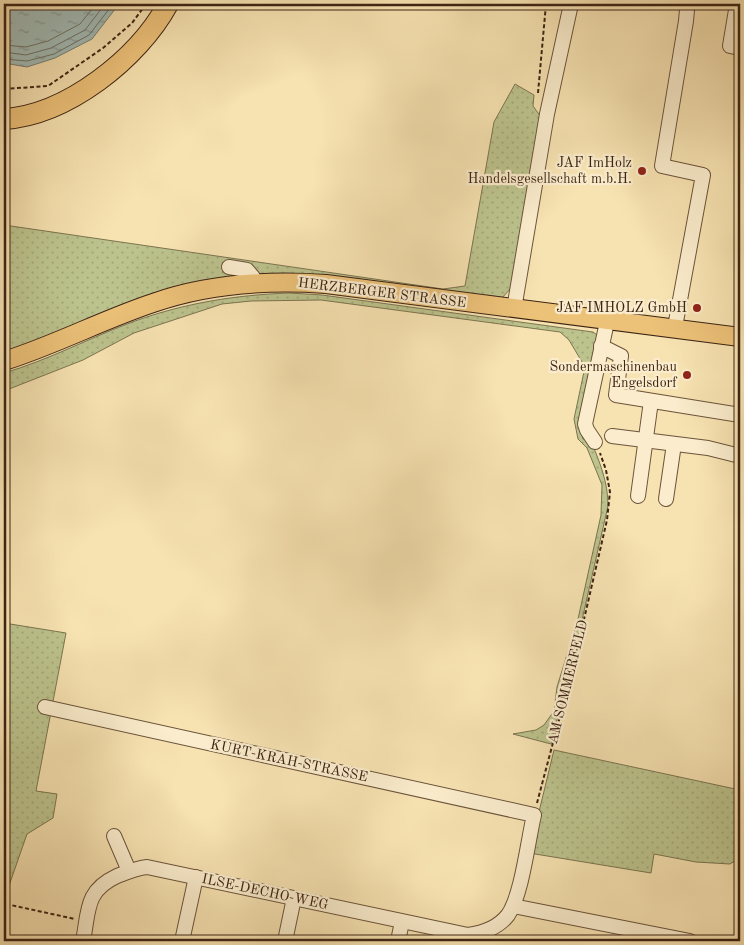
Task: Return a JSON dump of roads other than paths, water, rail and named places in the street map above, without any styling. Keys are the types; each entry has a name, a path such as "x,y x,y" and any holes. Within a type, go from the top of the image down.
{"highway":[{"path":"4,120 44,111 84,90 127,55 153,26 168,4"}],"main road":[{"name":"HERZBERGER STRASSE","path":"4,361 155,302 199,292 255,284 326,284 607,322 675,327 740,337"}],"street":[{"path":"514,309 549,106 571,4"},
{"path":"675,327 703,175 662,166 686,21 687,10 685,4"},
{"path":"737,4 730,46 740,48"},
{"path":"229,267 247,270 253,277 255,284"},
{"path":"595,442 586,430 585,424 607,322"},
{"path":"601,346 621,356 616,395 740,415"},
{"path":"638,496 651,401"},
{"path":"612,436 708,448 740,456"},
{"path":"666,499 674,444"},
{"name":"KURT-KRAH-STRASSE","path":"45,708 534,815 513,906"},
{"path":"114,836 129,871"},
{"name":"ILSE-DECHO-WEG","path":"83,941 92,897 98,887 129,871 147,867 402,922"},
{"path":"182,941 196,877"},
{"path":"285,941 294,898"},
{"path":"398,941 402,922 468,936 478,934 497,925 513,906 690,941"}],"water":[{"path":"4,4 119,4 92,39 55,58 27,67 4,63"}],"place":[{"name":"JAF ImHolz Handelsgesellschaft m.b.H.","path":"642,171"},
{"name":"JAF IMHOLZ GmbH","path":"697,308"},
{"name":"Sondermaschinenbau Engelsdorf","path":"687,375"}]}
